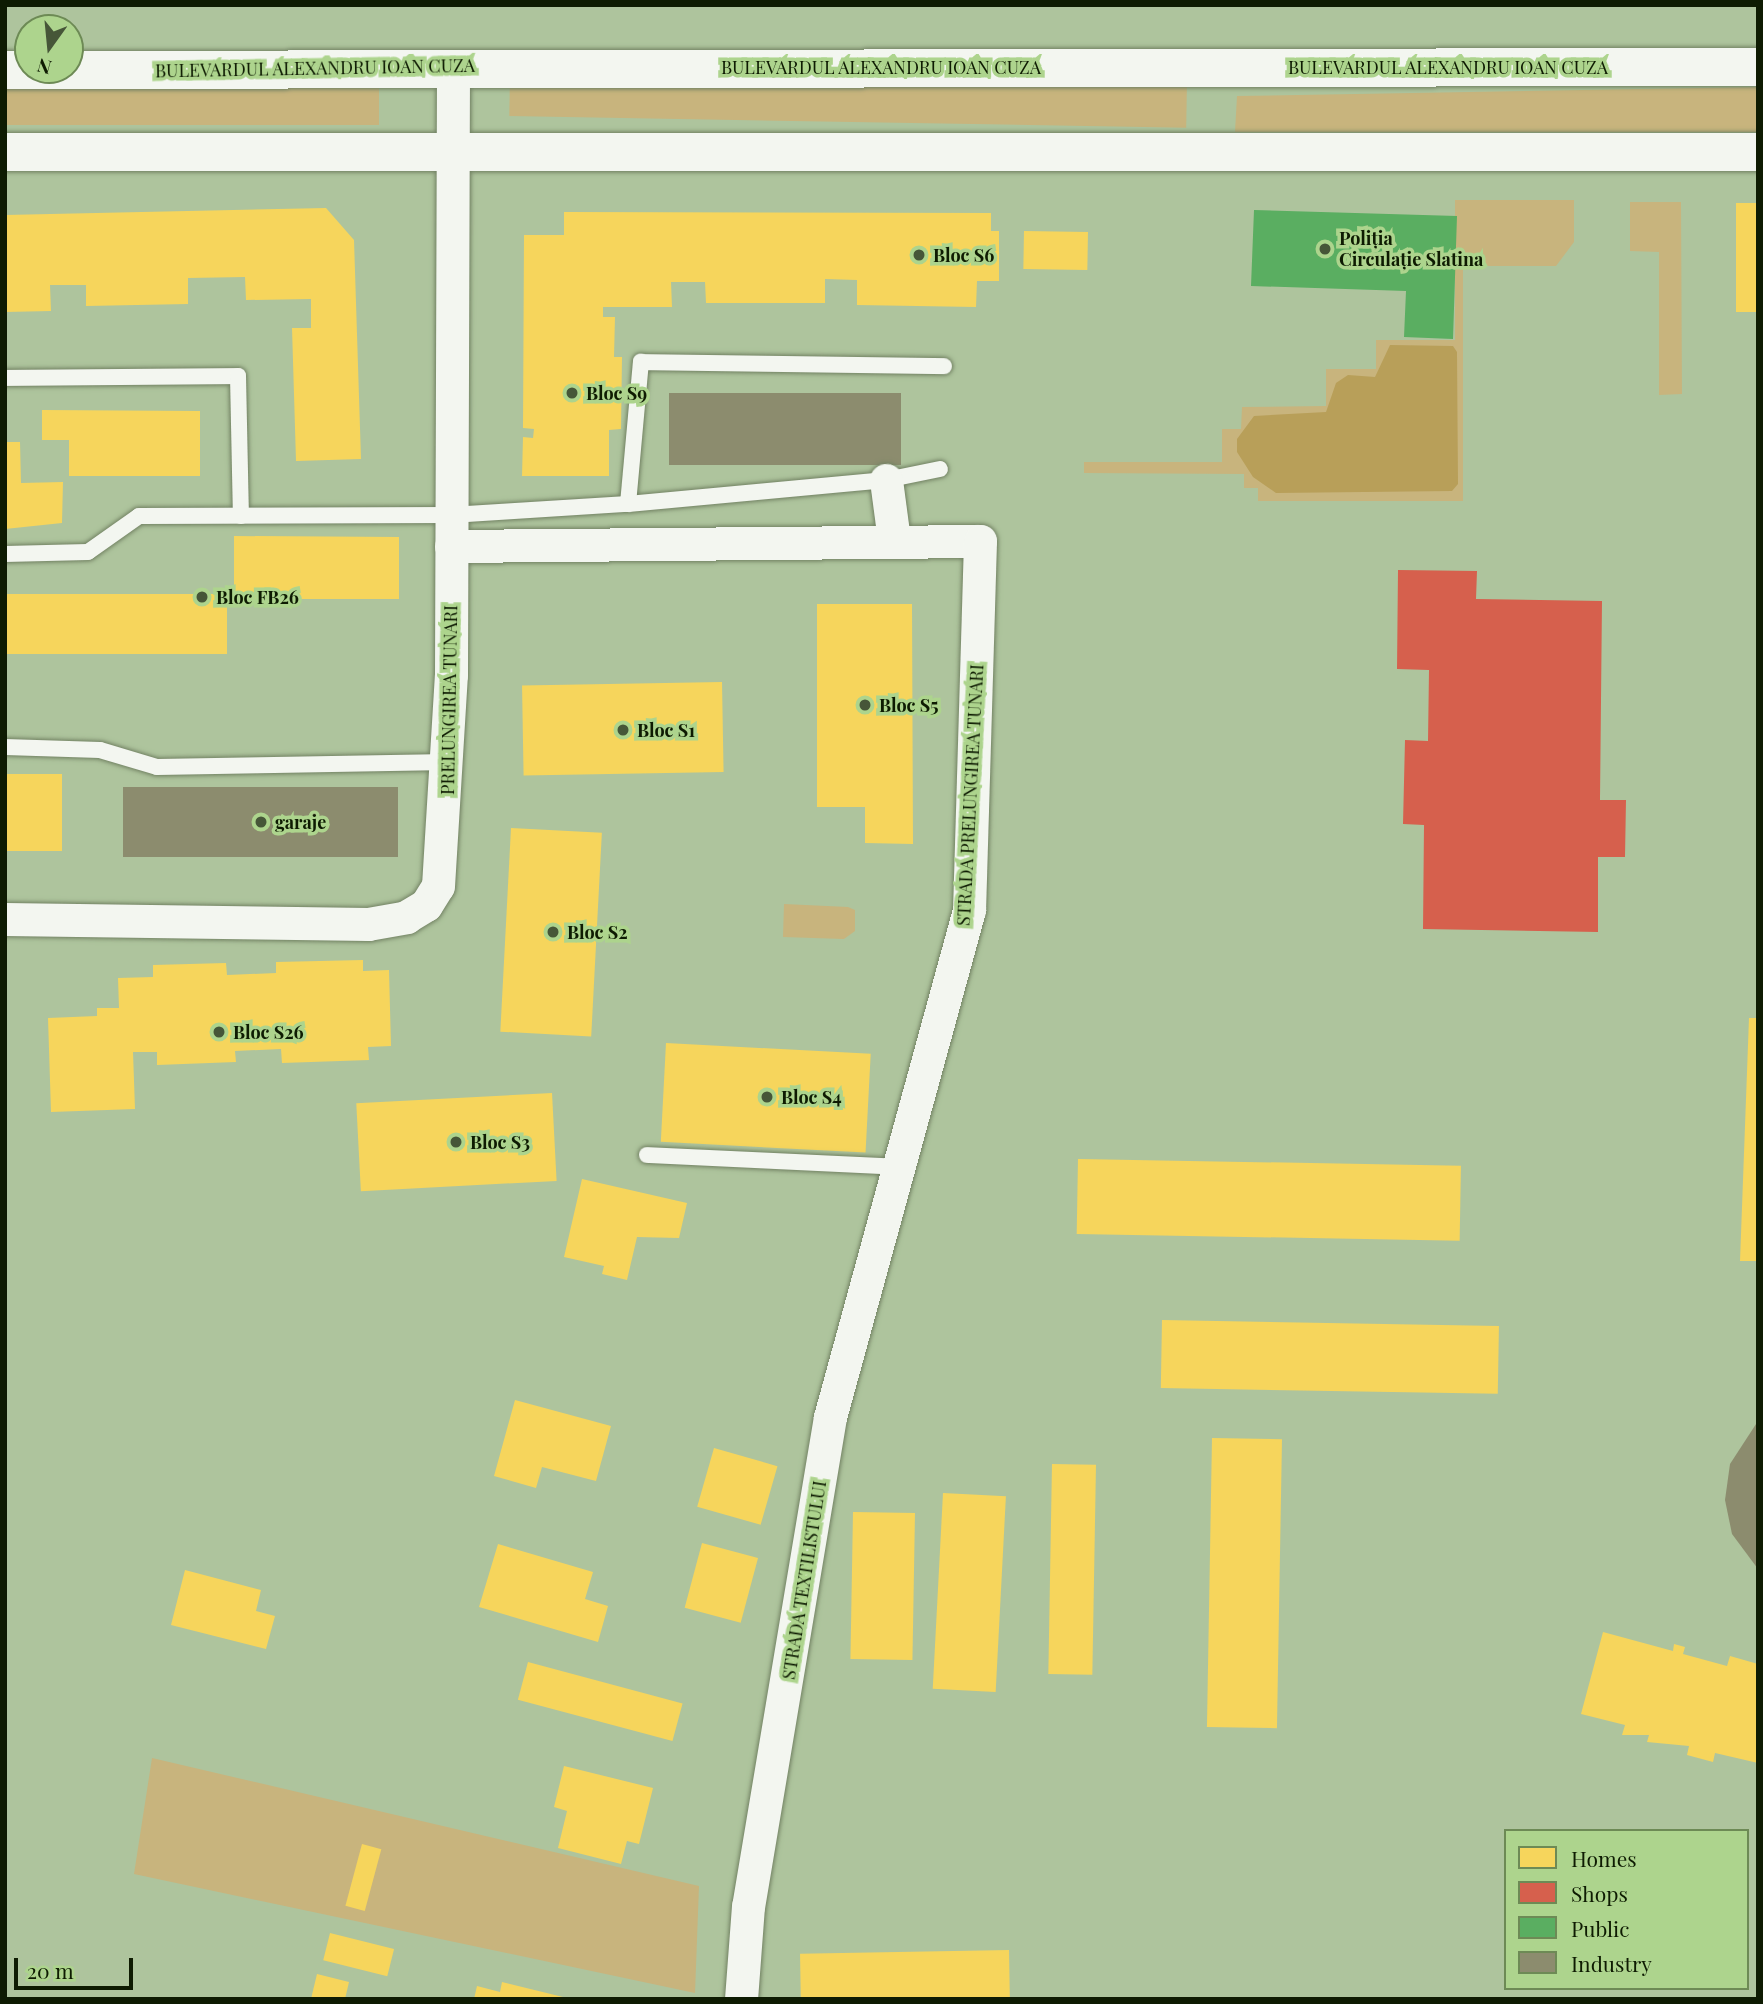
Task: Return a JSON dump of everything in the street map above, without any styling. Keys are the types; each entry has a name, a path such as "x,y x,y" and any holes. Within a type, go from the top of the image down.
{"main road":[{"name":"BULEVARDUL ALEXANDRU IOAN CUZA","path":"5,70 453,66 1758,67"},
{"path":"5,152 453,155 1758,152"}],"street":[{"name":"PRELUNGIREA TUNARI","path":"5,919 368,924 406,916 426,905 438,886 449,762 453,66"},
{"path":"451,530 894,540 886,480"},
{"name":"STRADA PRELUNGIREA TUNARI","path":"894,540 980,541 969,910 903,1167"},
{"name":"STRADA TEXTILISTULUI","path":"741,1999 748,1906 830,1417 903,1167"}],"lane":[{"path":"628,504 641,362 944,366"},
{"path":"5,379 238,376 242,516"},
{"path":"5,554 88,552 139,516 242,516 451,530 628,504 886,480 940,469"},
{"path":"5,747 100,750 158,767 449,762"},
{"path":"647,1155 903,1167"}],"shaded area":[{"path":"510,75 1187,87 1186,128 509,116"},
{"path":"5,84 379,84 379,125 5,125"},
{"path":"1758,87 1758,132 1235,132 1237,96"},
{"path":"1455,200 1574,200 1574,242 1556,266 1463,266 1463,501 1258,501 1258,488 1244,488 1244,474 1084,473 1084,462 1222,462 1222,429 1241,429 1242,407 1326,406 1326,369 1376,369 1376,340 1455,340"},
{"path":"1630,202 1681,202 1682,394 1659,395 1659,252 1630,251"},
{"path":"1390,345 1453,346 1457,352 1458,484 1452,491 1276,493 1253,477 1237,452 1237,439 1254,416 1326,412 1336,383 1348,375 1375,377"},
{"path":"784,904 848,907 855,910 855,931 844,939 783,937"},
{"path":"152,1758 699,1886 695,1993 134,1874"}],"building: Homes":[{"path":"1736,203 1758,203 1758,312 1736,312"},
{"path":"326,208 354,240 361,459 296,461 292,328 311,328 311,299 246,300 245,277 188,278 188,304 86,306 86,285 50,285 51,311 5,312 5,215"},
{"path":"564,212 991,213 991,231 999,231 999,281 977,281 976,307 857,305 857,280 825,279 825,303 706,303 705,282 671,282 672,307 603,307 603,317 615,317 614,357 622,357 621,429 609,430 609,476 522,476 523,437 533,438 534,429 523,428 524,235 564,235"},
{"path":"1024,231 1088,232 1087,270 1023,269"},
{"path":"42,410 200,411 200,476 69,476 69,440 42,440"},
{"path":"5,442 20,442 21,483 63,482 62,523 5,529"},
{"name":"Bloc FB26","path":"234,536 399,537 399,599 227,599 227,654 5,654 5,594 234,594"},
{"name":"Bloc S5","path":"817,604 912,604 913,844 865,843 865,807 817,807"},
{"name":"Bloc S1","path":"722,682 724,772 524,775 522,685"},
{"path":"5,774 62,774 62,851 5,851"},
{"name":"Bloc S2","path":"511,828 602,833 591,1036 500,1032"},
{"name":"Bloc S26","path":"363,960 363,971 389,970 391,1046 368,1047 369,1060 282,1063 281,1049 235,1051 236,1062 157,1065 157,1052 133,1052 135,1109 51,1112 48,1018 97,1016 97,1008 119,1008 118,978 153,977 153,965 226,963 227,975 276,973 276,962"},
{"path":"1749,1018 1758,1018 1758,1261 1740,1261"},
{"name":"Bloc S4","path":"666,1043 871,1054 866,1153 661,1142"},
{"name":"Bloc S3","path":"552,1093 557,1181 361,1191 356,1103"},
{"path":"1078,1159 1461,1166 1460,1241 1077,1234"},
{"path":"582,1179 687,1203 679,1238 637,1237 627,1280 602,1274 604,1266 564,1257"},
{"path":"1162,1320 1499,1326 1498,1394 1161,1388"},
{"path":"515,1400 611,1426 596,1481 542,1467 536,1488 494,1476"},
{"path":"1212,1438 1282,1439 1277,1728 1207,1727"},
{"path":"714,1448 777,1466 761,1525 697,1507"},
{"path":"1052,1464 1096,1465 1092,1675 1048,1674"},
{"path":"943,1493 1006,1496 996,1692 933,1689"},
{"path":"853,1512 915,1513 912,1660 850,1659"},
{"path":"702,1543 758,1558 741,1623 685,1608"},
{"path":"498,1544 593,1572 585,1599 608,1606 598,1642 479,1607"},
{"path":"185,1570 261,1590 256,1611 275,1616 266,1649 171,1625"},
{"path":"1603,1632 1673,1651 1674,1644 1685,1647 1683,1654 1727,1666 1730,1656 1758,1664 1758,1763 1715,1753 1713,1762 1687,1755 1689,1746 1647,1742 1649,1735 1622,1735 1625,1725 1581,1714"},
{"path":"528,1662 683,1703 672,1741 518,1700"},
{"path":"564,1766 653,1788 639,1844 627,1841 621,1864 558,1848 567,1811 554,1807"},
{"path":"362,1844 381,1849 365,1911 345,1906"},
{"path":"330,1933 394,1949 387,1976 323,1960"},
{"path":"1009,1950 1010,1999 801,1999 800,1954"},
{"path":"317,1974 349,1982 345,1999 311,1999"},
{"path":"502,1982 567,1999 474,1999 477,1986 500,1992"}],"building: Shops":[{"path":"1398,570 1477,571 1476,599 1602,601 1600,800 1626,800 1625,857 1598,857 1598,932 1423,929 1424,825 1403,824 1405,740 1428,741 1429,670 1397,669"}],"building: Public":[{"path":"1254,210 1457,216 1453,339 1404,337 1406,291 1251,286"}],"building: Industry":[{"path":"669,393 901,393 901,465 669,465"},
{"name":"garaje","path":"123,787 398,787 398,857 123,857"},
{"path":"1758,1421 1758,1569 1732,1534 1725,1500 1730,1464"}],"place":[{"name":"Poliția Circulație Slatina","path":"1325,249"},
{"name":"Bloc S6","path":"919,255"},
{"name":"Bloc S9","path":"572,393"},
{"name":"Bloc FB26","path":"202,597"},
{"name":"Bloc S5","path":"865,705"},
{"name":"Bloc S1","path":"623,730"},
{"name":"garaje","path":"261,822"},
{"name":"Bloc S2","path":"553,932"},
{"name":"Bloc S26","path":"219,1032"},
{"name":"Bloc S4","path":"767,1097"},
{"name":"Bloc S3","path":"456,1142"}]}
